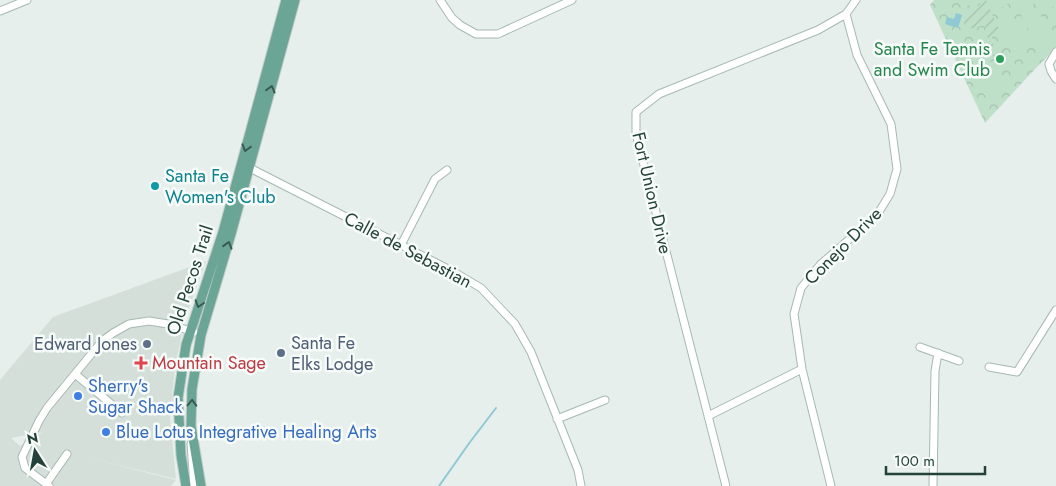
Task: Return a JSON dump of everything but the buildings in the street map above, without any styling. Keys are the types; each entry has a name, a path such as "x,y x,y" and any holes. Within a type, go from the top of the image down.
{"main road":[{"name":"Old Pecos Trail","path":"201,486 191,426 192,389 201,335 286,0"},
{"name":"Old Pecos Trail","path":"185,486 179,430 178,398 182,361 296,0"}],"street":[{"path":"0,11 27,0"},
{"path":"440,0 452,18 476,34 498,34 572,0"},
{"name":"Fort Union Drive","path":"726,486 636,134 636,112 659,94 818,30 846,14 856,0"},
{"name":"Conejo Drive","path":"830,486 802,369 794,314 802,288 820,265 878,215 890,194 897,169 891,124 857,55 846,14"},
{"path":"1056,52 1049,64 1056,79"},
{"name":"Calle de Sebastian","path":"245,166 454,272 481,288 515,324 531,352 578,470 581,486"},
{"path":"401,245 435,179 447,170"},
{"path":"989,367 1016,372 1056,310"},
{"path":"67,454 47,485 25,468 22,457 43,414 107,336 129,324 149,322 168,324 201,335"},
{"path":"920,347 959,361"},
{"path":"932,486 935,371 938,353"},
{"path":"708,416 802,369"},
{"path":"75,374 122,413"},
{"path":"557,419 605,400"},
{"path":"191,426 194,486"}],"shaded area":[{"path":"206,261 186,316 175,366 170,419 176,479 85,457 176,480 171,486 0,486 0,380 53,317","holes":["42,432 20,446 11,438"]}],"green space":[{"name":"Santa Fe Tennis and Swim Club","path":"934,0 1056,0 1056,48 985,123 930,5"},
{"path":"979,0 986,0 1001,34 992,36 995,56 980,59 979,48 989,45 985,25 964,30 964,15 968,10 967,4 971,9 981,4"},
{"path":"986,0 1006,0 1008,4 992,12"},
{"path":"1012,0 1032,0 1034,4 1018,13"},
{"path":"1037,0 1056,0 1056,5 1044,12"},
{"path":"1037,8 1053,40 1038,48 1021,16"},
{"path":"1011,12 1027,44 1012,52 996,20"},
{"path":"996,61 1000,94 984,95 980,63"}],"water":[{"path":"956,13 962,15 958,28 945,24 947,17 954,19"}],"waterway":[{"path":"439,486 496,408"}],"place":[{"name":"Santa Fe Tennis and Swim Club","path":"1000,59"},
{"name":"Santa Fe Women's Club","path":"155,186"},
{"name":"Edward Jones","path":"147,344"},
{"name":"Santa Fe Elks Lodge","path":"281,353"},
{"name":"Mountain Sage","path":"141,363"},
{"name":"Sherry's Sugar Shack","path":"78,396"},
{"name":"Blue Lotus Integrative Healing Arts","path":"106,432"}]}
